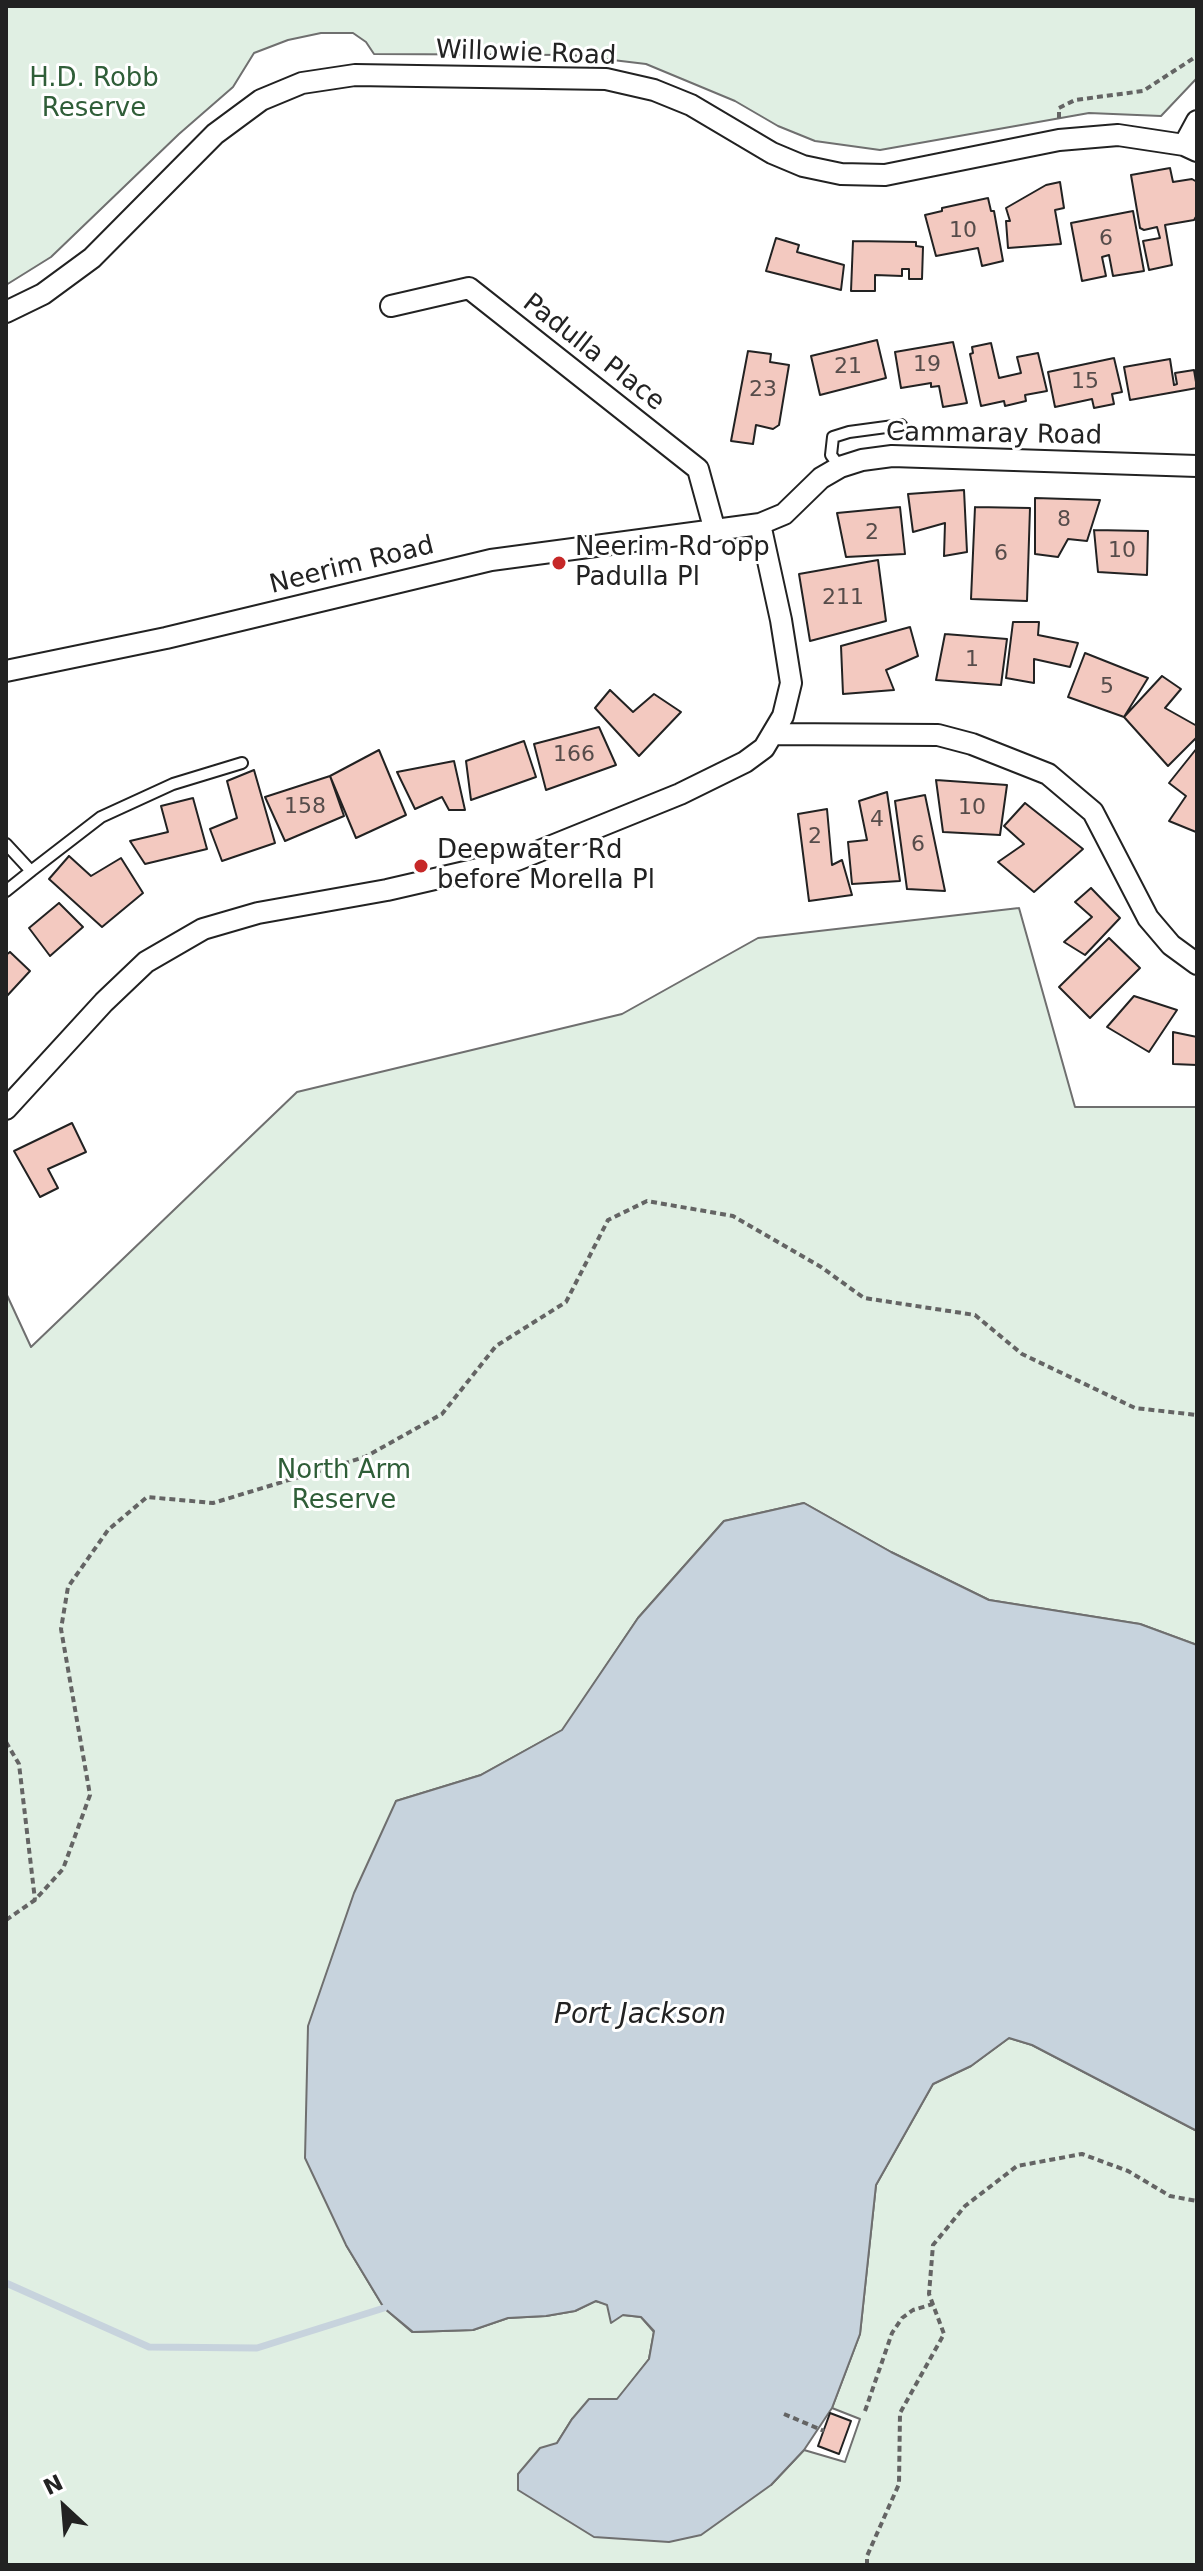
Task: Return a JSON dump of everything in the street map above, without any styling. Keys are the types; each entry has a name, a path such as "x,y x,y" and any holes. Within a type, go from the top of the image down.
{"street":[{"name":"Willowie Road","path":"6,312 43,294 92,258 215,134 261,100 302,83 355,75 606,79 691,105 772,153 803,166 841,174 885,175 1059,140 1118,135 1191,148"},
{"path":"1191,148 1197,121"},
{"name":"Padulla Place","path":"391,306 469,288 698,469 715,531"},
{"name":"Cammaray Road","path":"715,531 760,524 784,514 821,478 840,467 892,456 1197,466"},
{"path":"6,1109 104,1002 146,962 203,929 258,913 387,890 517,860 680,794 732,769 764,748 783,716 791,683 760,524"},
{"name":"Neerim Road","path":"6,671 166,638 491,560 715,531"},
{"path":"773,734 938,735 972,744 1048,774 1093,812 1148,918 1171,945 1197,964"}],"lane":[{"path":"840,467 831,455 833,437 901,425"},
{"path":"6,891 101,817 173,784 242,763"},
{"path":"6,844 31,871"}],"path":[{"path":"1059,140 1059,108 1097,95 1143,91 1197,56"},
{"path":"6,1920 35,1900 63,1869 90,1795 61,1629 68,1587 108,1530 147,1497 213,1503 365,1457 442,1414 496,1346 566,1302 608,1220 647,1201 733,1216 821,1267 864,1298 975,1315 1022,1354 1135,1408 1197,1415"},
{"path":"6,1742 19,1764 35,1900"},
{"path":"867,2565 867,2556 899,2484 900,2413 944,2334 929,2294 933,2245 965,2206 1017,2166 1082,2154 1128,2171 1170,2196 1197,2201"},
{"path":"865,2411 897,2325 913,2310 933,2304"},
{"path":"784,2414 824,2431"}],"green space":[{"name":"H.D. Robb Reserve","path":"6,6 1197,6 1197,78 1161,116 1089,113 880,150 815,141 778,126 735,101 646,64 571,55 374,54 366,42 353,33 321,33 288,40 254,53 233,87 179,134 51,257 6,285"},
{"name":"North Arm Reserve","path":"1019,908 1075,1107 1197,1107 1197,1645 1140,1624 989,1600 891,1552 804,1503 724,1521 638,1618 563,1730 481,1775 396,1801 346,2245 384,2308 412,2332 473,2330 508,2318 575,2311 595,2301 607,2304 623,2315 641,2317 654,2332 649,2359 617,2400 572,2419 557,2443 771,2485 804,2450 845,2462 860,2419 832,2408 860,2334 876,2185 933,2084 971,2066 1009,2038 1032,2045 1197,2131 1197,2565 6,2565 6,1293 31,1347 297,1092 622,1014 758,938"}],"water":[{"name":"Port Jackson","path":"804,1503 891,1552 989,1600 1140,1624 1197,1645 1197,2131 1032,2045 1009,2038 971,2066 933,2084 876,2185 860,2334 832,2408 804,2450 771,2485 701,2535 669,2542 594,2537 518,2490 518,2474 540,2448 557,2443 589,2399 617,2399 649,2359 654,2331 641,2317 623,2315 611,2323 607,2305 596,2301 575,2311 508,2318 473,2330 413,2332 384,2308 346,2245 305,2158 308,2026 354,1893 396,1801 481,1775 562,1730 638,1618 724,1521"}],"building":[{"path":"1170,168 1173,182 1192,179 1197,182 1197,215 1194,220 1165,225 1172,265 1149,270 1143,241 1160,238 1157,227 1140,228 1131,175"},
{"path":"1060,182 1064,208 1055,210 1061,244 1008,248 1006,221 1010,221 1006,208 1046,185"},
{"path":"988,198 991,211 994,211 1003,261 982,266 978,248 936,256 925,215"},
{"path":"1133,211 1144,271 1113,276 1109,255 1102,257 1106,276 1082,281 1071,223"},
{"path":"776,238 799,245 797,252 844,265 841,290 766,271"},
{"path":"853,241 916,242 916,246 923,247 922,279 909,279 909,269 902,269 902,276 875,275 875,291 851,291"},
{"path":"877,340 886,378 820,395 811,356"},
{"path":"953,342 967,403 943,407 939,386 931,387 931,383 901,388 895,352"},
{"path":"991,343 999,378 1021,373 1017,357 1038,353 1047,391 1025,395 1026,401 1005,406 1004,401 981,406 970,354 973,353 972,347"},
{"path":"748,351 771,354 770,362 789,365 779,425 773,429 756,425 753,444 731,441"},
{"path":"1114,358 1122,392 1112,394 1114,404 1094,408 1092,399 1055,407 1048,372"},
{"path":"1170,359 1174,385 1177,384 1175,373 1194,370 1197,388 1130,400 1124,367"},
{"path":"964,490 967,552 944,556 945,523 913,532 908,494"},
{"path":"1035,498 1100,500 1087,541 1068,539 1058,557 1035,554"},
{"path":"900,507 905,554 846,557 837,513"},
{"path":"975,507 1030,508 1027,601 971,599"},
{"path":"1094,530 1148,531 1147,575 1098,572"},
{"path":"878,560 886,621 810,641 799,574"},
{"path":"1013,622 1039,622 1038,635 1078,643 1070,667 1034,659 1034,683 1006,678"},
{"path":"910,627 918,656 886,670 894,690 843,694 841,646"},
{"path":"945,634 1007,639 1001,685 936,680"},
{"path":"1085,653 1148,678 1124,717 1068,697"},
{"path":"1162,676 1181,689 1165,708 1197,726 1197,737 1168,766 1124,717"},
{"path":"610,690 633,712 654,694 681,712 639,756 595,708"},
{"path":"599,727 616,765 546,790 534,744"},
{"path":"524,741 536,777 471,800 466,761"},
{"path":"1197,748 1196,832 1169,821 1186,796 1169,783"},
{"path":"379,750 406,815 356,838 330,776"},
{"path":"454,761 465,810 449,810 442,797 415,809 397,772"},
{"path":"254,770 275,843 222,861 210,829 237,818 227,781"},
{"path":"330,776 344,816 285,841 265,797"},
{"path":"936,780 1007,785 1000,835 943,832"},
{"path":"887,792 900,881 852,884 848,842 867,840 859,801"},
{"path":"925,795 945,891 907,889 895,801"},
{"path":"193,798 207,849 145,864 130,841 168,832 161,806"},
{"path":"1025,803 1083,849 1034,892 998,862 1024,844 1004,826"},
{"path":"827,809 832,865 842,860 852,895 809,901 798,814"},
{"path":"69,856 91,876 121,858 143,893 102,927 49,879"},
{"path":"1091,888 1120,918 1085,955 1064,942 1092,917 1075,902"},
{"path":"59,903 83,927 50,956 29,928"},
{"path":"1109,938 1140,968 1090,1018 1059,987"},
{"path":"10,952 30,971 6,997 6,955"},
{"path":"1134,996 1177,1010 1149,1052 1107,1027"},
{"path":"1173,1032 1197,1037 1197,1065 1173,1064"},
{"path":"72,1123 86,1152 48,1169 58,1188 40,1197 14,1151"},
{"path":"830,2413 851,2421 839,2454 818,2446"}],"waterway":[{"path":"6,2283 149,2347 257,2348 384,2308"}],"place":[{"name":"Neerim Rd opp Padulla Pl","path":"559,563"},
{"name":"Deepwater Rd before Morella Pl","path":"421,866"}]}
